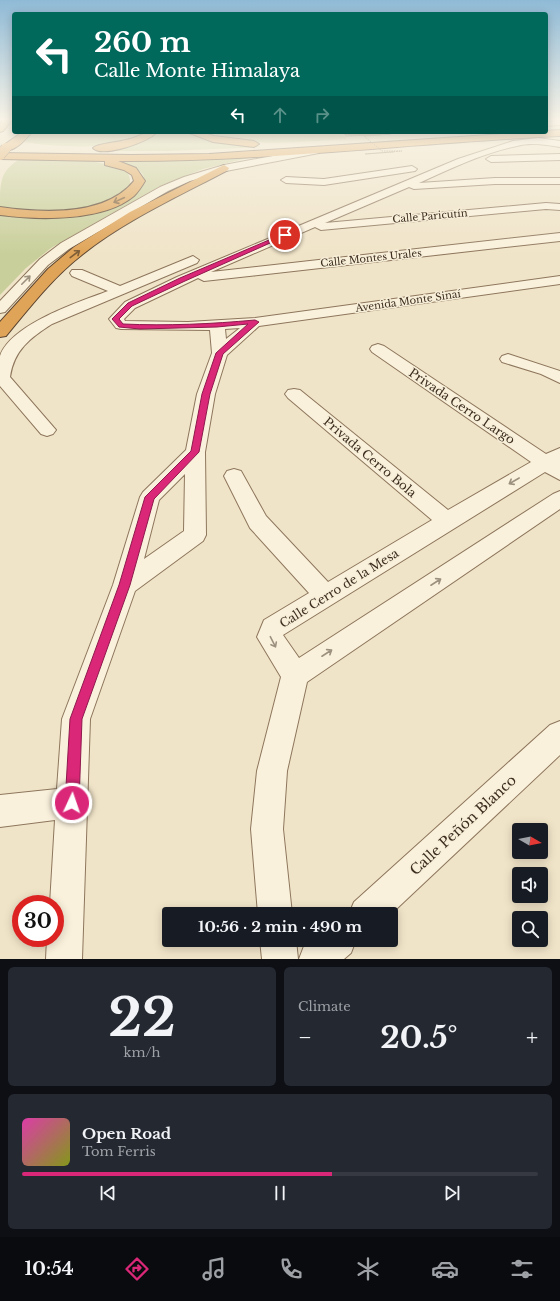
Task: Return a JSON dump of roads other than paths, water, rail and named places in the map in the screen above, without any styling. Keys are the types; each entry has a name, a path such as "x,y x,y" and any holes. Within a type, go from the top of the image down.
{"highway":[{"path":"0,211 15,214 39,215 82,211 100,207 129,195 137,188 140,181 138,175 132,170 118,165"},
{"path":"0,332 53,272 80,250 134,214 224,168"}],"street":[{"path":"0,309 44,262 65,246 164,189 188,179 224,168 242,165"},
{"path":"339,199 423,165"},
{"path":"182,280 452,165"},
{"path":"518,165 530,180 546,206"},
{"path":"286,180 324,182 412,169"},
{"path":"398,187 530,180 560,181"},
{"name":"Calle Paricutín","path":"300,229 448,214 546,206 560,207"},
{"name":"Calle Montes Urales","path":"182,280 560,237"},
{"path":"47,430 2,378 2,366 8,353 28,332 47,322 208,254"},
{"path":"77,273 121,290"},
{"name":"Avenida Monte Sinaí","path":"182,280 130,305 116,319 121,325 140,327 217,325 255,322 560,280"},
{"path":"220,353 255,322"},
{"path":"125,585 195,535 195,452 206,394 220,353 217,325"},
{"name":"Privada Cerro Largo","path":"378,349 555,464"},
{"path":"508,359 546,371 560,378"},
{"name":"Privada Cerro Bola","path":"294,394 447,521"},
{"path":"64,959 76,719 125,585 150,497 195,452"},
{"name":"Calle Cerro de la Mesa","path":"295,675 270,637 273,628 447,521 555,464"},
{"path":"234,476 258,522 326,595"},
{"path":"274,907 267,829 272,770 295,675 560,499"},
{"name":"Calle Peñón Blanco","path":"374,907 560,735"},
{"path":"0,811 72,803"},
{"path":"279,947 280,959"},
{"path":"317,959 330,947"}]}
